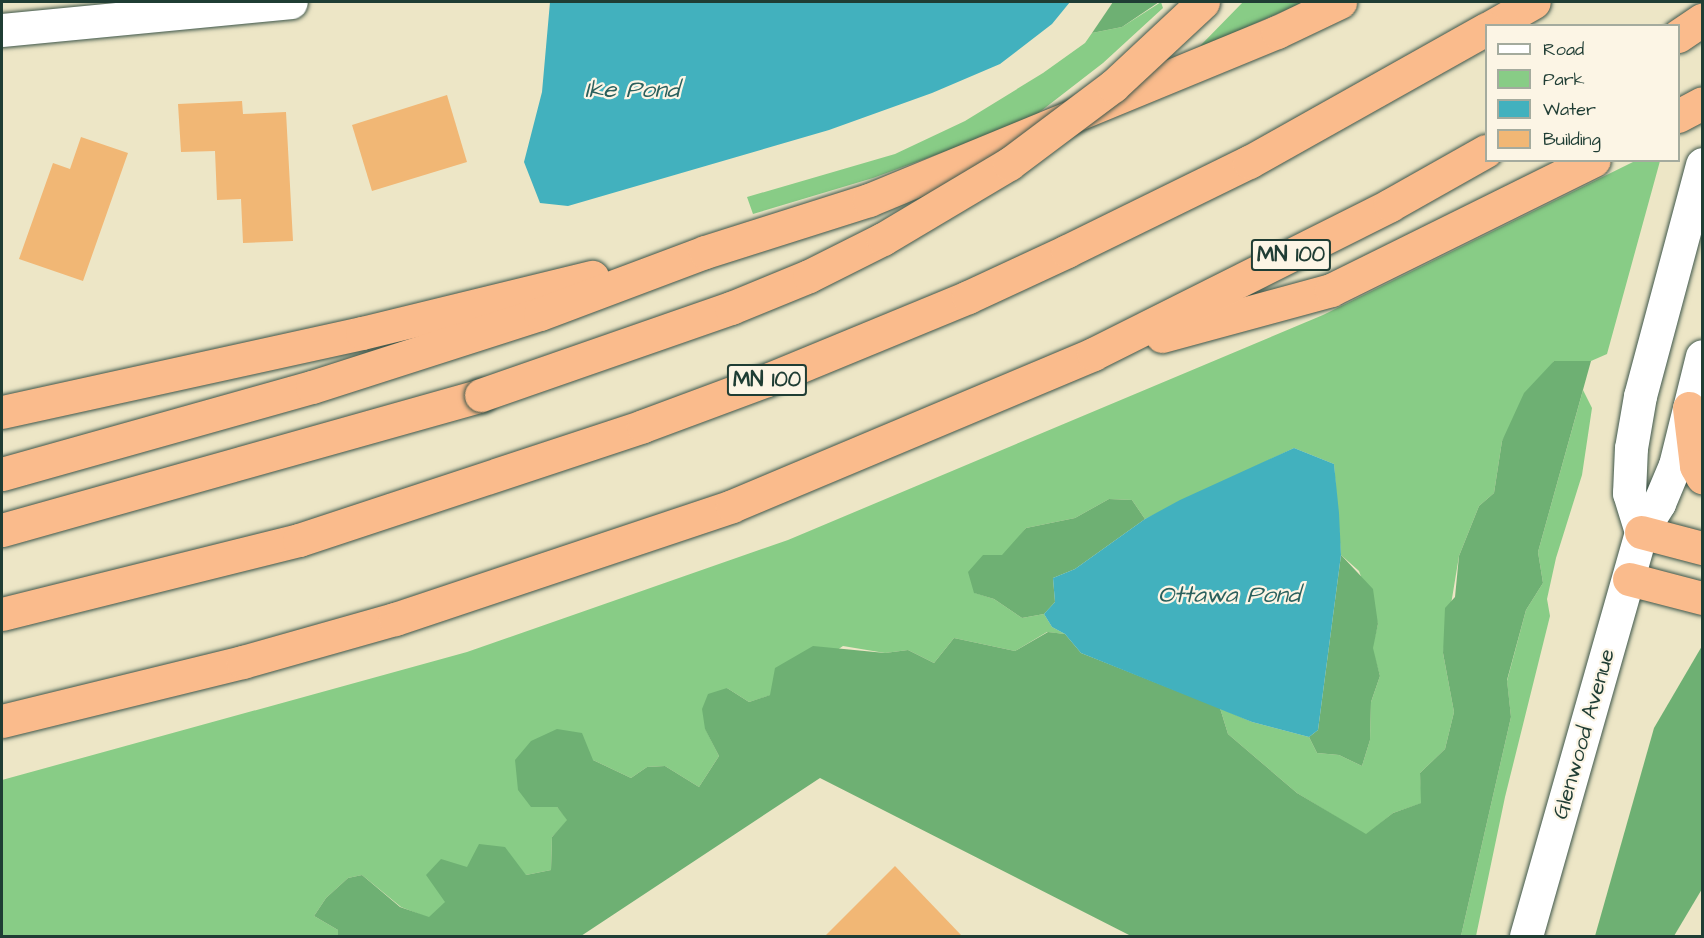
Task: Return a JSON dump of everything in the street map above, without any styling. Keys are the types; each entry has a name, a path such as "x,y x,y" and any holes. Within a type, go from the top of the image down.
{"highway":[{"path":"2,530 481,395 731,308 809,276 884,239 1009,164 1113,86 1203,2"},
{"path":"2,474 312,387 540,314 705,252 869,200 1277,32 1340,2"},
{"path":"1495,24 1533,2"},
{"path":"1680,35 1702,20"},
{"name":"MN 100","path":"2,614 299,540 643,426 767,380 968,297 1067,251 1249,162 1485,30"},
{"path":"1680,115 1702,103"},
{"name":"MN 100","path":"10,718 330,638 613,549 821,470 1093,354 1390,206 1485,152"},
{"path":"1093,354 1331,290 1590,162"},
{"path":"2,412 351,336 705,252"},
{"path":"1689,408 1696,466 1702,477"},
{"path":"1641,532 1702,548"},
{"path":"1629,579 1702,598"}],"street":[{"path":"2,30 291,2"},
{"path":"1641,532 1629,493 1631,448 1640,396 1702,164"},
{"name":"Glenwood Avenue","path":"1526,936 1641,532 1659,503 1675,465 1702,356"}],"green space":[{"path":"1113,2 1159,2 1122,27 1092,33"},
{"path":"1161,2 1163,8 1103,63 1028,121 873,178 753,214 747,197 895,154 965,121 1043,73 1085,43 1092,33 1122,27"},
{"path":"1243,2 1304,2 1195,50 1200,46"},
{"path":"1633,162 1660,162 1607,354 1591,361 1554,361 1502,441 1494,493 1479,506 1459,556 1443,653 1454,712 1445,749 1420,773 1422,803 1393,813 1366,835 1297,793 1228,734 1220,708 1252,722 1309,737 1317,753 1339,755 1362,766 1370,740 1371,702 1380,676 1372,648 1378,624 1359,571 1341,555 1334,464 1294,448 1145,519 1132,500 1109,499 1075,518 1026,528 975,593 994,599 1022,618 1044,614 1052,627 1065,634 1047,632 1015,651 954,638 934,663 908,650 885,653 843,646 771,695 749,702 727,688 705,728 719,756 699,787 665,766 647,767 631,778 593,760 531,807 557,807 568,820 552,837 551,870 526,875 467,867 446,902 429,918 401,907 362,875 348,878 326,898 314,916 338,930 338,936 2,936 2,780 467,652 788,540 1323,315"},
{"path":"1554,361 1591,361 1538,552 1543,583 1526,610 1507,680 1511,717 1461,936 1131,936 820,778 581,936 338,936 338,930 314,916 326,898 348,878 362,875 400,907 429,917 445,902 426,875 441,859 467,867 479,844 505,847 526,875 551,870 552,837 567,820 557,807 531,807 518,790 515,760 531,741 557,729 582,733 593,760 631,778 647,767 665,766 699,787 719,756 705,729 702,709 708,694 727,688 749,702 770,695 775,668 813,646 885,653 908,650 934,663 954,638 1015,651 1048,632 1065,634 1081,653 1220,708 1228,734 1297,793 1366,834 1393,813 1421,803 1420,773 1445,749 1454,712 1443,653 1445,608 1455,597 1459,556 1479,506 1494,493 1502,441 1524,393"},
{"path":"1583,390 1592,408 1582,475 1556,558 1547,599 1550,616 1505,797 1476,936 1461,936 1511,717 1507,681 1526,610 1543,583 1538,552"},
{"path":"1109,499 1132,500 1145,519 1075,569 1053,578 1055,602 1044,614 1022,618 994,599 974,593 968,572 983,555 1002,555 1026,528 1075,518"},
{"path":"1341,555 1373,589 1378,624 1373,648 1380,676 1371,702 1370,740 1362,766 1339,755 1317,753 1309,737 1318,730"},
{"path":"1702,646 1702,889 1674,936 1595,936 1654,728"}],"water":[{"name":"Ike Pond","path":"550,2 1070,2 1052,24 1000,64 932,93 829,130 568,206 540,203 524,162 542,92"},
{"name":"Ottawa Pond","path":"1294,448 1334,464 1339,513 1341,555 1318,730 1309,737 1252,722 1081,653 1065,634 1052,627 1044,614 1055,602 1053,578 1075,569 1145,519 1180,500"}],"building":[{"path":"447,95 467,162 372,191 352,125"},
{"path":"242,101 243,114 286,112 293,241 243,243 241,199 217,200 215,151 181,152 178,104"},
{"path":"81,137 128,153 83,281 19,259 53,163 70,169"},
{"path":"895,866 962,936 825,936"}]}
